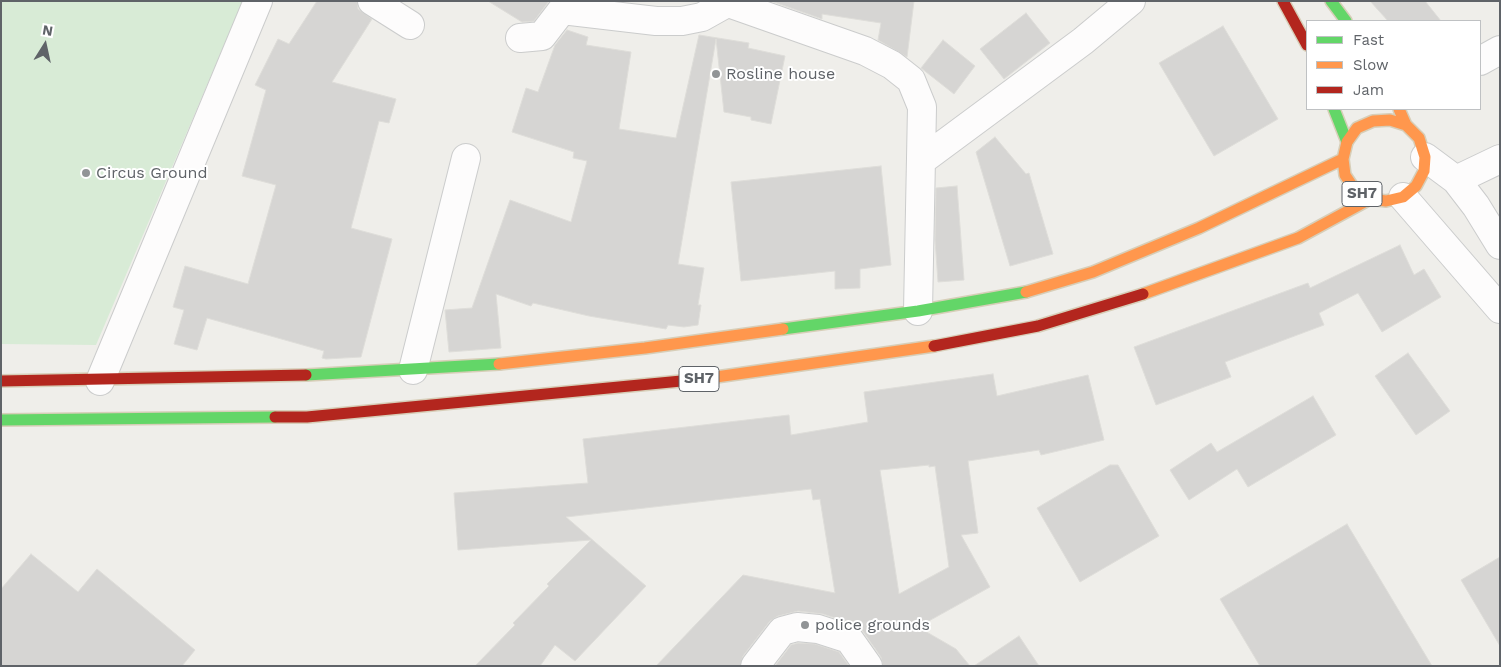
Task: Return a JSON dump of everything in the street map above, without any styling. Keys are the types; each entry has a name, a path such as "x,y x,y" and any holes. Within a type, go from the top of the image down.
{"main road":[{"path":"1283,1 1306,43"},
{"path":"1331,1 1345,20"},
{"path":"1334,110 1347,142"},
{"path":"1398,110 1406,126 1419,138 1425,157"},
{"path":"1347,142 1358,128 1373,121 1390,120 1406,126"},
{"name":"SH7","path":"1347,142 1343,158 1345,176 1355,190 1370,199 1386,201 1403,197 1416,186 1424,171 1425,157"},
{"name":"SH7","path":"1,381 278,377 466,367 645,348 918,311 1023,293 1093,272 1199,228 1343,158"},
{"name":"SH7","path":"1,420 308,418 662,384 918,349 1038,326 1109,306 1236,262 1298,238 1370,199"}],"street":[{"path":"100,381 258,1"},
{"path":"372,1 410,25"},
{"path":"921,161 1083,41 1131,1"},
{"path":"520,38 542,36 562,10 656,21 682,21 702,17 725,2 865,51 892,64 911,80 922,108 918,311"},
{"path":"1481,60 1500,50"},
{"path":"1425,157 1456,180 1498,238"},
{"path":"413,370 466,158"},
{"path":"1456,180 1500,159"},
{"path":"1403,197 1500,309"},
{"path":"755,666 782,631 797,627 818,629 849,639 868,666"}],"green space":[{"name":"Circus Ground","path":"1,1 243,1 96,345 1,344"}],"building":[{"path":"317,1 357,1 358,9 372,19 332,82 396,99 389,123 379,121 351,228 392,239 361,357 322,358 324,351 207,318 197,350 174,344 184,310 173,307 185,266 248,284 276,185 242,176 266,90 255,85 278,39 289,44"},
{"path":"488,1 549,1 534,21 522,22"},
{"path":"771,1 914,1 907,57 878,40 881,23 822,14 822,19"},
{"path":"1370,1 1425,1 1440,20 1387,20"},
{"path":"1026,13 1050,43 1004,79 980,49"},
{"path":"1223,26 1278,119 1214,156 1159,63"},
{"path":"567,30 588,37 586,45 631,52 619,129 676,138 699,35 749,43 748,48 785,56 771,124 751,120 751,117 724,112 716,39 678,264 704,268 698,305 701,305 698,325 684,327 668,325 666,329 589,316 533,303 531,306 496,294 501,348 449,352 445,310 472,308 510,200 571,222 587,161 573,158 574,152 512,132 526,88 538,92 555,45"},
{"path":"943,40 975,66 954,94 921,68"},
{"path":"995,137 1026,174 1029,173 1053,254 1010,266 976,152"},
{"path":"881,166 891,265 860,269 860,288 835,289 835,271 741,281 731,182"},
{"path":"957,186 964,280 938,282 935,240 936,188"},
{"path":"1400,245 1414,275 1424,269 1441,297 1382,332 1358,293 1319,313 1324,325 1225,362 1231,377 1156,405 1134,347 1308,283 1310,288"},
{"path":"1408,353 1450,411 1416,435 1375,376"},
{"path":"993,374 997,396 1088,375 1104,440 1041,455 1039,450 968,461 978,533 961,535 990,587 918,627 956,649 970,666 883,666 881,657 862,630 854,624 823,614 798,611 778,616 770,621 743,656 740,666 656,666 743,575 835,593 820,499 813,500 811,489 566,517 646,586 575,661 555,645 540,666 475,666 515,625 513,623 549,586 547,584 591,540 458,550 454,493 588,483 583,439 789,415 791,435 868,422 864,392","holes":["929,465 929,467 935,466 949,567 899,594 880,470"]},
{"path":"1313,396 1336,435 1248,487 1237,469 1189,500 1170,470 1211,443 1217,452"},
{"path":"1110,465 1118,465 1159,536 1080,582 1037,508"},
{"path":"1347,524 1432,666 1260,666 1220,599"},
{"path":"31,554 78,592 97,569 195,650 182,666 1,666 1,589"},
{"path":"1500,557 1500,646 1461,580"},
{"path":"1019,636 1039,666 974,666"},
{"path":"798,643 815,644 839,652 849,666 775,666 791,645"}],"traffic: fast":[{"path":"1331,1 1345,20"},
{"path":"1334,110 1347,142"},
{"path":"783,329 918,311 1026,292"},
{"path":"306,375 499,364"},
{"path":"1,420 275,417"}],"traffic: slow":[{"path":"1399,110 1406,125"},
{"path":"1390,120 1406,125 1419,138 1425,157 1424,171 1416,186 1403,197 1386,201 1370,199 1355,190 1345,175 1343,159 1347,142 1357,128 1373,121 1390,120"},
{"path":"1026,292 1093,272 1199,228 1343,159"},
{"path":"1143,294 1298,238 1370,199"},
{"path":"499,364 645,348 783,329"},
{"path":"702,379 934,346"}],"traffic: jam":[{"path":"1283,1 1306,43"},
{"path":"934,346 1038,326 1143,294"},
{"path":"1,381 306,375"},
{"path":"275,417 307,417 702,379"}],"place":[{"name":"Rosline house","path":"716,74"},
{"name":"Circus Ground","path":"86,173"},
{"name":"police grounds","path":"805,625"}]}
